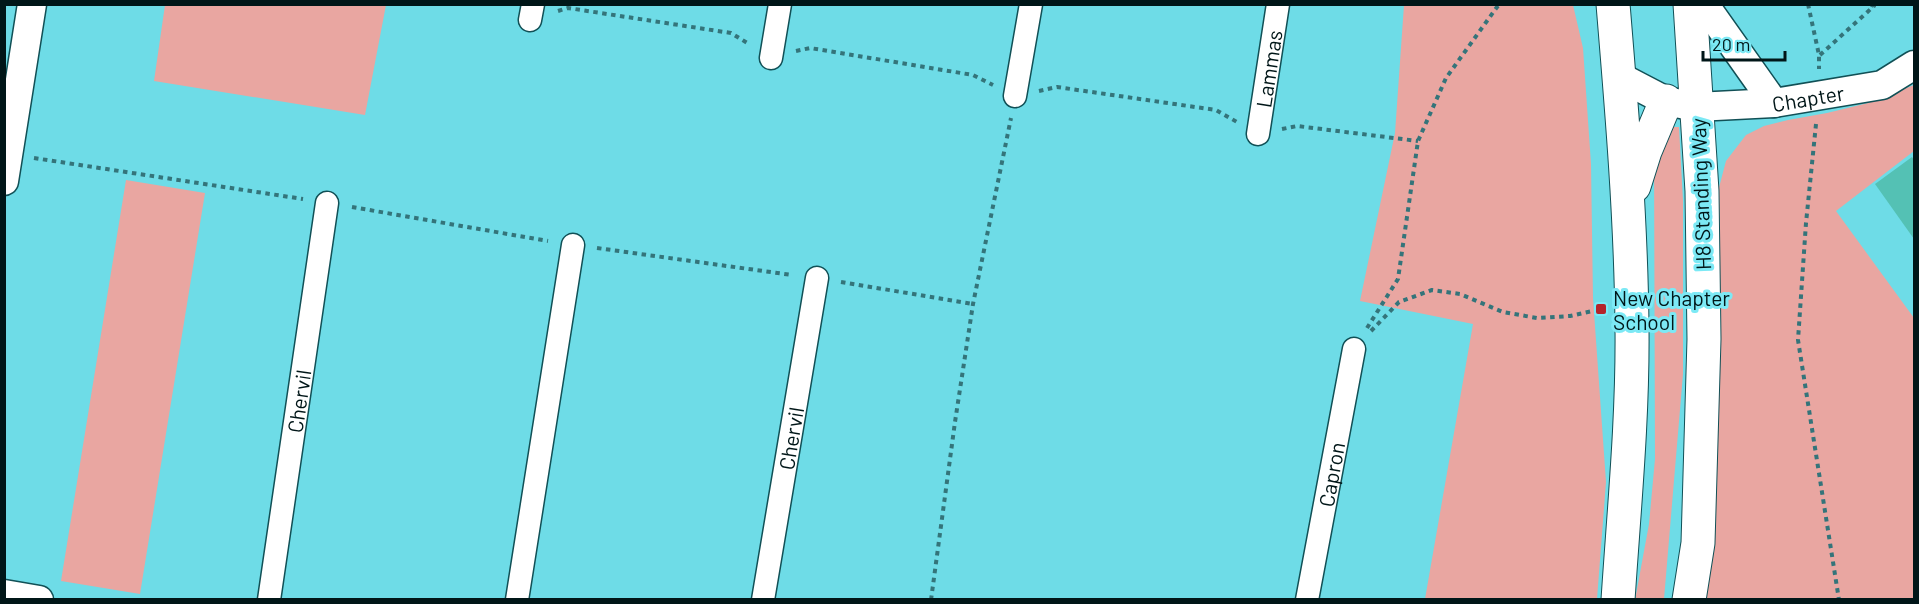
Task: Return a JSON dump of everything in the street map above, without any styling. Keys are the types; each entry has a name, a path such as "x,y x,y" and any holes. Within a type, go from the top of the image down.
{"highway":[{"name":"H8 Standing Way","path":"1689,600 1698,543 1704,339 1701,191 1681,104 1699,8"},
{"path":"1612,14 1620,77 1628,204 1632,328 1626,504 1618,600"},
{"path":"1628,204 1645,151 1681,104"}],"street":[{"path":"7,168 32,4"},
{"path":"771,58 780,4"},
{"path":"1015,96 1031,4"},
{"name":"Lammas","path":"1258,134 1278,4"},
{"path":"1699,8 1774,103"},
{"name":"Chapter","path":"1681,104 1774,103 1819,96 1882,85 1914,65"},
{"path":"1620,77 1681,104"},
{"name":"Chervil","path":"269,600 327,203"},
{"path":"518,600 573,245"},
{"name":"Chervil","path":"763,600 817,279"},
{"name":"Capron","path":"1307,600 1354,349"},
{"path":"4,594 39,600"}],"path":[{"path":"1354,349 1398,279 1418,141 1446,78 1497,7 1502,4"},
{"path":"1808,4 1819,55 1819,96 1806,223 1798,340 1839,600"},
{"path":"1819,55 1873,5"},
{"path":"532,12 568,8 731,33 771,58 810,48 973,75 1015,96 1057,87 1216,110 1258,134 1297,126 1418,141"},
{"path":"931,600 973,304 1015,96"},
{"path":"7,168 327,203 573,245 817,279 973,304"},
{"path":"1354,349 1399,302 1432,290 1460,294 1503,312 1537,318 1570,316 1601,309"}],"shaded area":[{"path":"165,5 386,5 365,115 154,81"},
{"path":"1404,5 1573,5 1583,48 1591,164 1593,298 1606,482 1597,599 1425,599 1473,324 1360,301 1395,133"},
{"path":"1914,85 1914,151 1836,211 1914,318 1914,599 1699,600 1717,195 1726,161 1746,135 1764,126 1868,103"},
{"path":"1673,127 1679,127 1683,201 1683,374 1664,599 1635,600 1649,524 1655,459 1654,149"},
{"path":"126,180 205,193 140,594 61,581"}],"building":[{"path":"1912,157 1914,160 1914,239 1875,184"}],"place":[{"name":"New Chapter School","path":"1601,309"}]}
